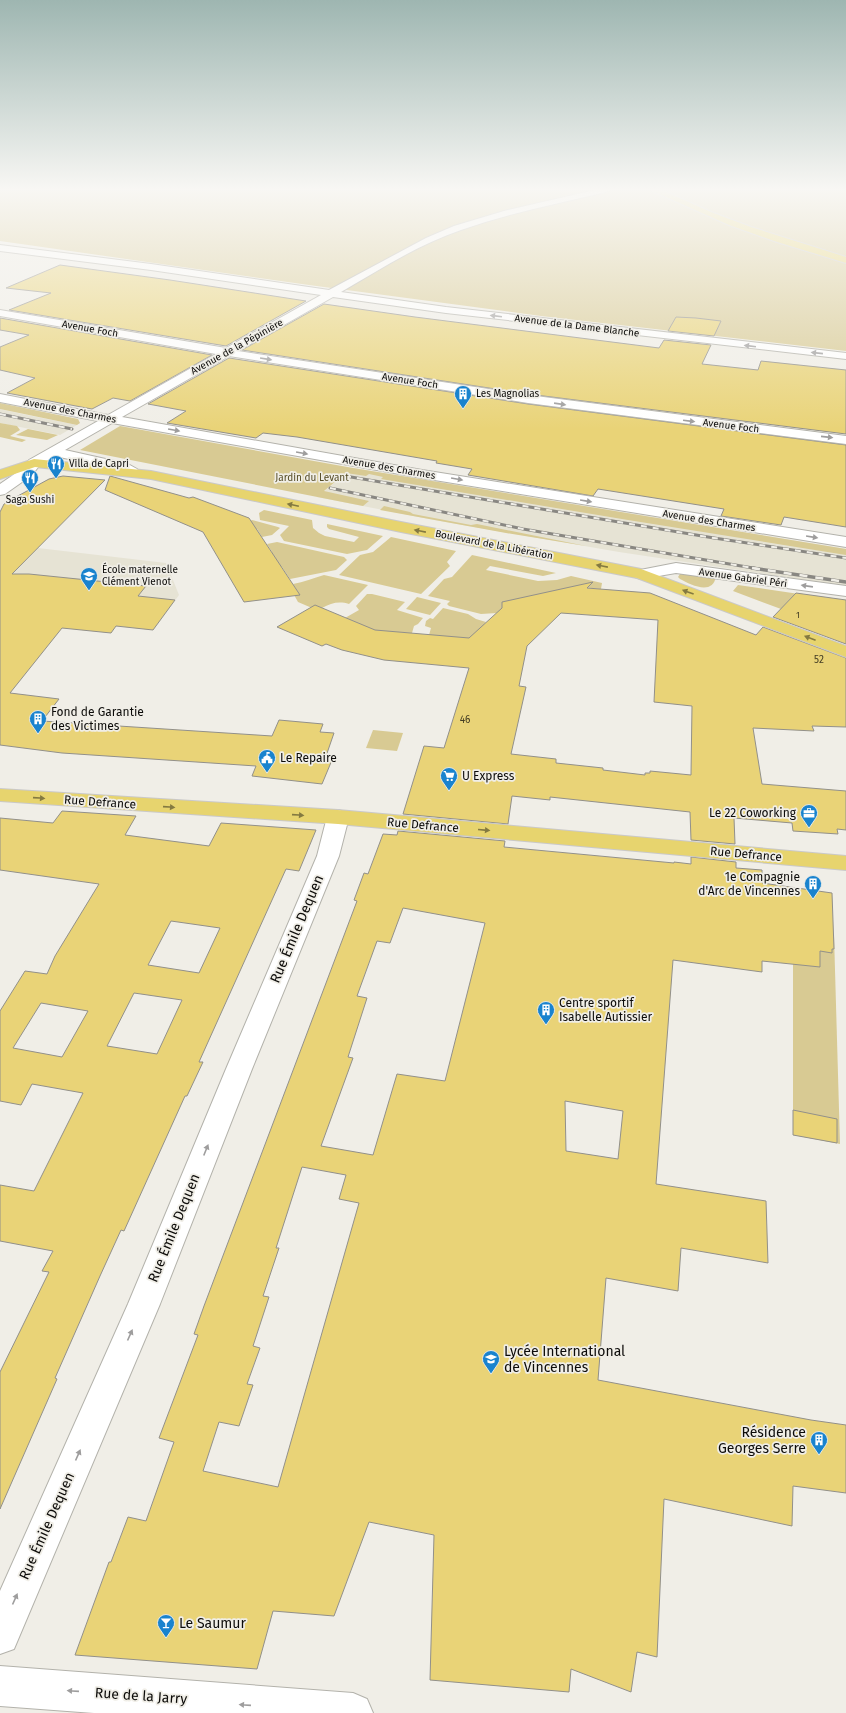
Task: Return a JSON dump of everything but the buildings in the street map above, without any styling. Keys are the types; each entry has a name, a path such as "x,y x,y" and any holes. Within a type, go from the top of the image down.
{"main road":[{"name":"Boulevard de la Libération","path":"34,463 151,475 401,527 641,574 846,652"},
{"path":"0,475 34,463"},
{"name":"Rue Defrance","path":"0,795 338,818 846,863"}],"street":[{"name":"Avenue de la Dame Blanche","path":"171,270 331,294 553,323 846,356"},
{"name":"Avenue de la Pépinière","path":"0,491 27,472 34,463 227,352 375,270"},
{"name":"Avenue Foch","path":"0,313 227,352 584,407 846,440"},
{"name":"Avenue des Charmes","path":"0,398 110,419 501,487 846,542"},
{"name":"Boulevard de la Libération","path":"54,452 123,467 132,472"},
{"name":"Avenue Gabriel Péri","path":"641,574 676,568 846,592"},
{"name":"Rue Émile Dequen","path":"0,1635 144,1304 239,1069 328,856 338,818"},
{"name":"Rue de la Jarry","path":"0,1686 353,1713"}],"shaded area":[{"path":"0,409 77,425 60,435 0,423"},
{"path":"353,468 846,549 846,586 619,552 434,520 317,497"},
{"name":"École maternelle Clément Vienot","path":"38,548 166,563 179,595 153,630 133,628 135,625 118,623 111,633 0,621 0,587"}],"green space":[{"path":"203,270 846,270 846,351 541,316"},
{"path":"0,403 78,419 80,423 77,425 0,409"},
{"path":"0,423 17,426 20,430 10,436 26,440 22,442 0,437"},
{"name":"Jardin du Levant","path":"120,426 353,468 846,549 846,555 381,479 383,477 369,474 366,476 346,473 324,491 369,501 363,506 80,450"},
{"path":"28,429 58,435 47,440 16,435"},
{"path":"384,506 413,514 471,525 477,524 586,546 380,510"},
{"path":"264,510 312,520 313,528 325,536 354,542 359,537 329,529 327,524 383,536 367,550 347,554 284,541 280,535 289,526 260,520 259,513"},
{"path":"252,520 280,528 272,535 262,537 257,529 251,530 246,523"},
{"path":"391,537 456,551 447,562 450,566 421,594 339,575 360,555 373,552"},
{"path":"277,542 344,557 347,560 336,570 290,579 282,567 276,568 266,553 272,552 267,544"},
{"path":"472,555 556,573 543,576 490,566 486,570 538,581 557,580 571,576 602,583 601,589 583,587 497,613 481,614 449,606 447,604 450,601 428,596 444,579 452,577"},
{"path":"680,574 716,576 711,586 701,587 695,586 680,579 678,577"},
{"path":"324,575 368,585 349,604 338,603 322,608 317,606 312,608 298,602 293,593 298,592 293,584"},
{"path":"738,585 799,594 798,597 793,596 781,609 733,591"},
{"path":"367,594 405,602 397,610 423,618 414,626 412,633 370,632 360,624 345,618 359,610 356,606"},
{"path":"417,597 441,603 430,615 406,609"},
{"path":"443,608 468,614 476,619 486,622 472,641 429,635 431,628 425,626 426,621 430,618 433,619"},
{"path":"373,730 403,733 397,751 366,748"},
{"path":"793,929 834,935 840,1144 793,1135"}],"railway":[{"path":"0,414 72,429"},
{"path":"345,476 714,538 846,558"},
{"path":"330,488 523,529 759,569"},
{"path":"752,568 846,582"}],"place":[{"name":"Les Magnolias","path":"463,409"},
{"name":"Villa de Capri","path":"56,479"},
{"name":"Saga Sushi","path":"30,493"},
{"name":"École maternelle Clément Vienot","path":"89,591"},
{"name":"Fond de Garantie des Victimes","path":"38,734"},
{"name":"Le Repaire","path":"267,773"},
{"name":"U Express","path":"449,791"},
{"name":"Le 22 Coworking","path":"809,828"},
{"name":"1e Compagnie d'Arc de Vincennes","path":"813,899"},
{"name":"Centre sportif Isabelle Autissier","path":"546,1025"},
{"name":"Lycée International de Vincennes","path":"491,1374"},
{"name":"Résidence Georges Serre","path":"819,1455"},
{"name":"Le Saumur","path":"166,1638"}]}
